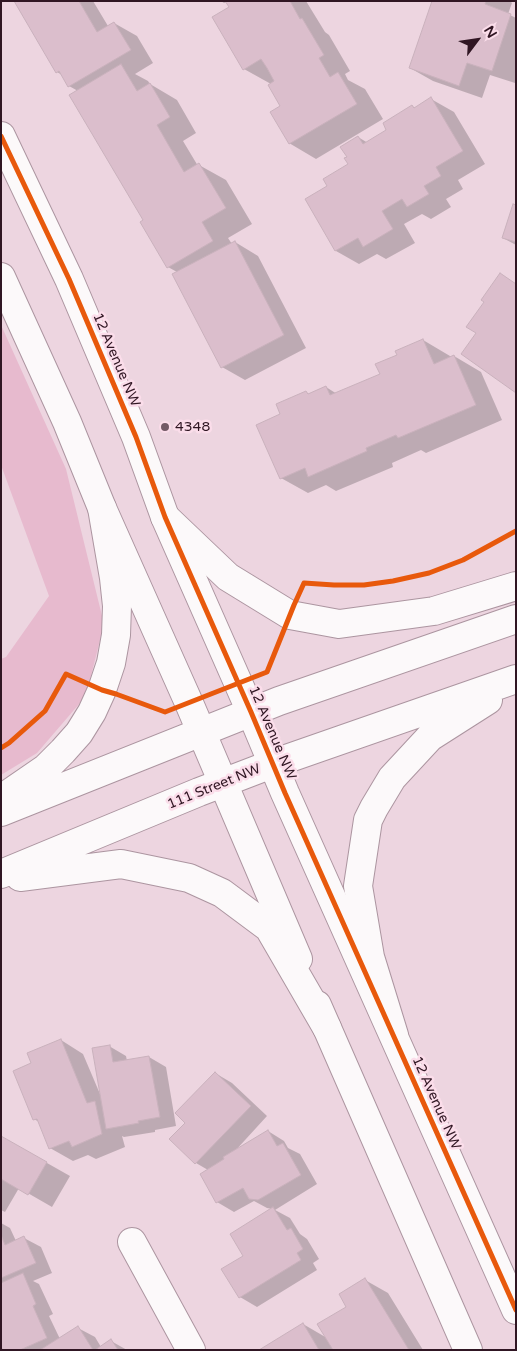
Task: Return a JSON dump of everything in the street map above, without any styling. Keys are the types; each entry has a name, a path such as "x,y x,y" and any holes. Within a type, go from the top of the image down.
{"main road":[{"name":"12 Avenue NW","path":"1,136 73,288 136,437 165,518 272,764 516,1310"},
{"path":"1,277 67,422 102,508 189,702 327,1028 468,1350"},
{"path":"1,799 46,768 63,751 79,733 92,712 102,690 111,663 116,635 117,606 102,508"},
{"path":"165,518 228,577 290,614 339,624 434,611 516,586"},
{"path":"1,812 251,712 516,619"},
{"path":"394,1036 370,957 358,886 368,820 392,778 430,737 516,681"},
{"name":"111 Street NW","path":"1,874 272,764 516,681"},
{"path":"1,879 121,864 190,878 222,894 269,928 327,1028"},
{"path":"132,1242 191,1350"}],"shaded area":[{"path":"1,325 66,469 104,624 86,696 37,753 1,775 1,659 6,657 49,596 1,465"}],"building":[{"path":"14,1 79,1 97,32 114,22 131,50 68,87 59,71 56,73"},
{"path":"225,1 290,1 324,55 319,58 330,77 338,72 357,104 289,144 270,112 280,106 268,85 274,81 267,68 261,59 243,70 212,17 229,7"},
{"path":"432,1 486,1 485,4 511,14 492,71 467,63 459,86 409,68"},
{"path":"121,64 137,91 150,83 170,117 157,125 184,172 199,163 226,208 202,222 213,241 167,268 140,222 143,220 69,95"},
{"path":"431,97 463,151 436,167 441,176 424,186 429,194 407,207 402,199 382,211 393,229 363,247 358,238 335,251 305,199 327,186 323,179 348,164 344,158 347,157 340,147 358,136 363,144 386,130 383,123 412,105 414,108"},
{"path":"513,204 516,205 516,242 502,238"},
{"path":"235,241 284,335 221,368 172,274"},
{"path":"500,273 516,284 516,393 461,354 476,333 466,327 484,302 481,300"},
{"path":"423,339 434,364 454,355 476,405 398,438 396,435 366,448 367,451 308,477 305,468 280,479 256,425 280,414 276,404 306,391 308,394 326,386 330,395 380,374 375,364 397,355 395,351"},
{"path":"61,1039 87,1103 95,1101 102,1134 72,1147 69,1141 49,1149 37,1119 33,1120 13,1071 31,1063 27,1053"},
{"path":"110,1045 113,1062 149,1056 160,1117 106,1129 92,1048"},
{"path":"215,1072 251,1106 195,1164 169,1139 185,1123 175,1113"},
{"path":"268,1130 277,1146 283,1143 301,1175 258,1200 249,1199 243,1188 216,1203 200,1174 224,1159 223,1157"},
{"path":"1,1136 47,1162 28,1195 1,1179"},
{"path":"273,1207 287,1230 291,1228 303,1249 297,1253 301,1260 239,1298 221,1269 243,1256 230,1234"},
{"path":"1,1235 5,1245 24,1236 36,1263 1,1278"},
{"path":"23,1273 36,1304 33,1306 47,1338 20,1350 3,1350 1,1347 1,1283"},
{"path":"365,1278 409,1350 333,1350 317,1324 346,1307 339,1294"},
{"path":"303,1323 319,1350 259,1350"},
{"path":"78,1326 93,1350 40,1350"},
{"path":"111,1339 118,1350 95,1350"}],"cycle path":[{"path":"1,136 69,279 136,437 165,517 285,793 516,1310"},
{"path":"1,748 45,711 66,674 102,690 165,712 267,672 304,583 364,585 429,573 463,560 516,531"}],"place":[{"name":"4348","path":"165,427"}]}
